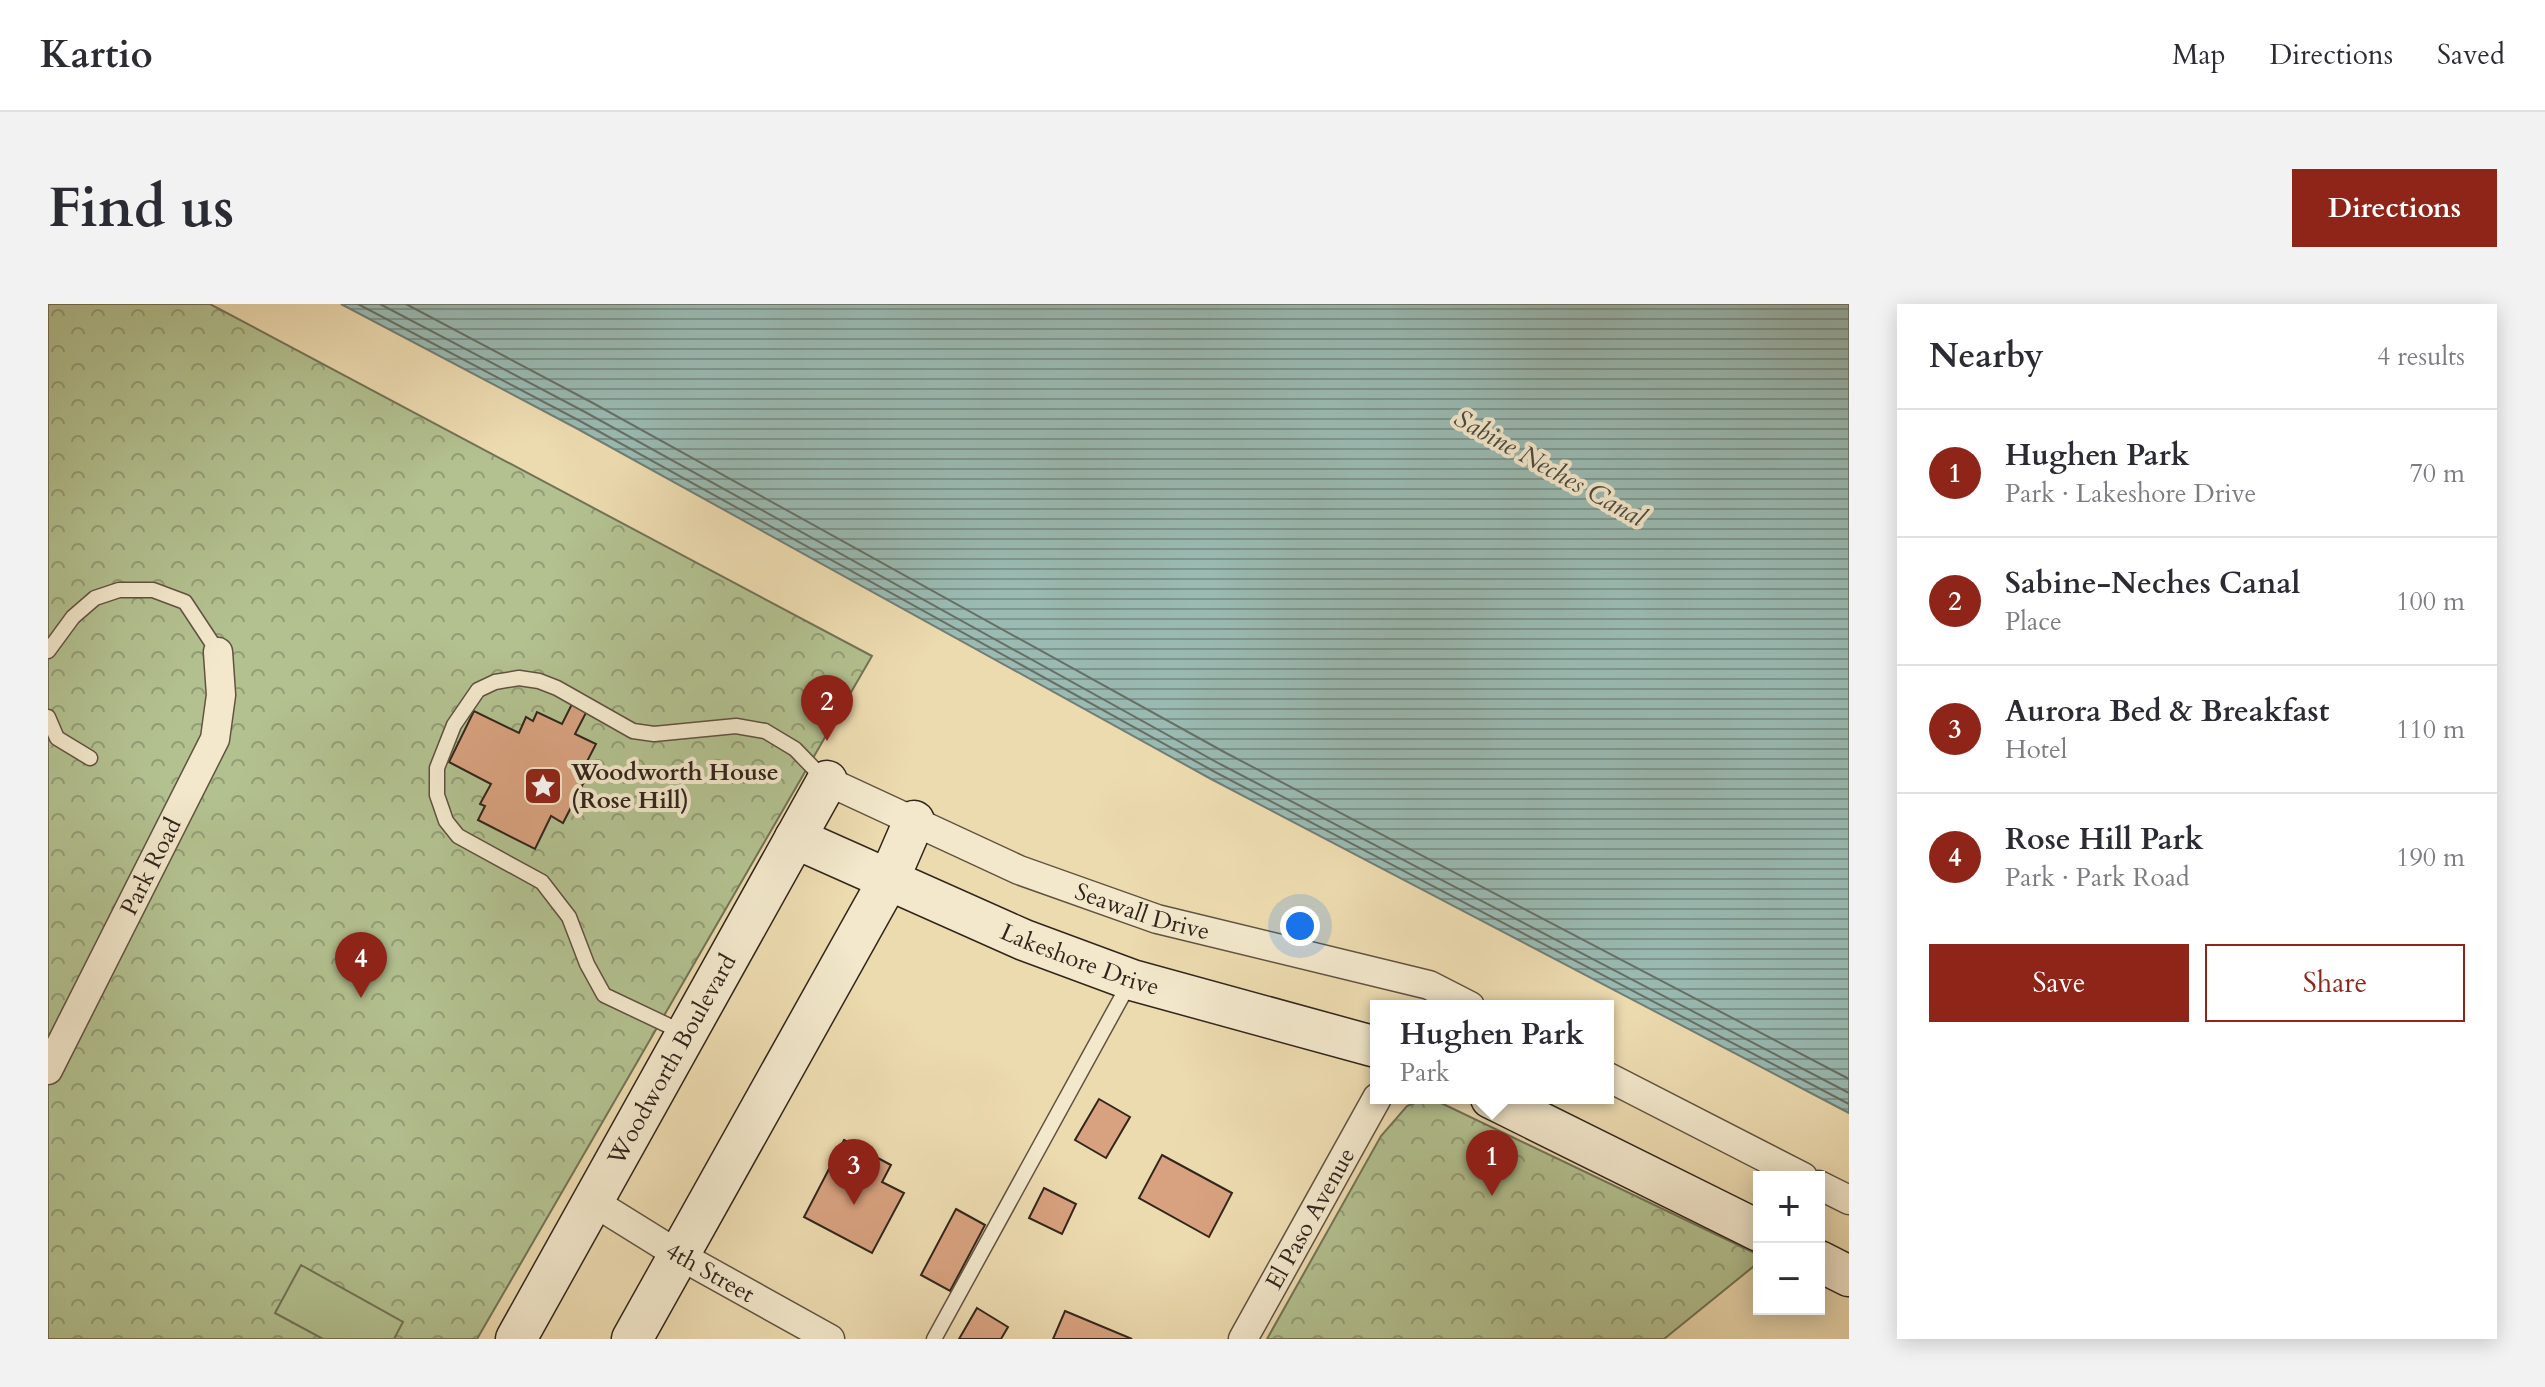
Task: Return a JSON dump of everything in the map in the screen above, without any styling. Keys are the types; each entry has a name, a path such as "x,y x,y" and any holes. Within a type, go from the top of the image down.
{"street":[{"name":"Park Road","path":"48,1070 215,739 221,695 218,652"},
{"name":"Seawall Drive","path":"827,781 1019,870 1157,919 1429,985 1458,1000"},
{"name":"Woodworth Boulevard","path":"516,1339 827,781"},
{"path":"632,1339 888,881 914,821"},
{"name":"Lakeshore Drive","path":"795,838 1024,940 1132,980 1370,1045"},
{"path":"1614,1080 1791,1171"},
{"name":"El Paso Avenue","path":"1243,1339 1374,1104"},
{"path":"1503,1104 1753,1228"},
{"path":"1825,1188 1849,1200"},
{"name":"4th Street","path":"592,1201 679,1255 830,1339"},
{"path":"1825,1264 1849,1276"}],"lane":[{"path":"48,651 73,617 95,598 119,590 153,590 185,602 218,652"},
{"path":"686,1034 604,995 587,964 569,917 542,882 458,836 446,821 437,795 437,768 454,725 478,690 495,682 519,678 539,681 633,731 654,734 736,726 765,731 795,749 827,781"},
{"path":"48,717 57,738 90,758"},
{"path":"934,1339 1132,980"}],"green space":[{"path":"48,304 210,304 872,656 477,1339 48,1339"},
{"path":"1443,1104 1753,1252 1753,1267 1664,1339 1267,1339 1381,1136 1407,1106"},
{"path":"301,1265 403,1322 394,1339 323,1339 275,1313"}],"water":[{"name":"Sabine Neches Canal","path":"341,304 1849,304 1849,1113 1211,779 576,428"}],"building":[{"path":"577,694 592,701 575,734 596,744 578,779 584,782 563,823 551,816 535,849 478,820 485,806 480,804 491,784 449,762 474,711 519,733 526,717 533,721 537,712 562,724"},
{"path":"1099,1099 1130,1117 1106,1158 1075,1140"},
{"path":"844,1140 891,1165 882,1182 904,1193 872,1253 804,1217"},
{"path":"1162,1155 1232,1193 1209,1237 1139,1198"},
{"path":"1044,1188 1076,1204 1062,1234 1029,1218"},
{"path":"956,1209 985,1225 950,1291 921,1275"},
{"path":"977,1308 1008,1327 1001,1339 959,1339"},
{"path":"1065,1311 1132,1339 1053,1339"}],"place":[{"name":"Sabine-Neches Canal","path":"827,741"},
{"name":"Woodworth House (Rose Hill)","path":"543,786"},
{"name":"Rose Hill Park","path":"361,998"},
{"name":"Hughen Park","path":"1492,1196"},
{"name":"Aurora Bed & Breakfast","path":"854,1205"}]}
